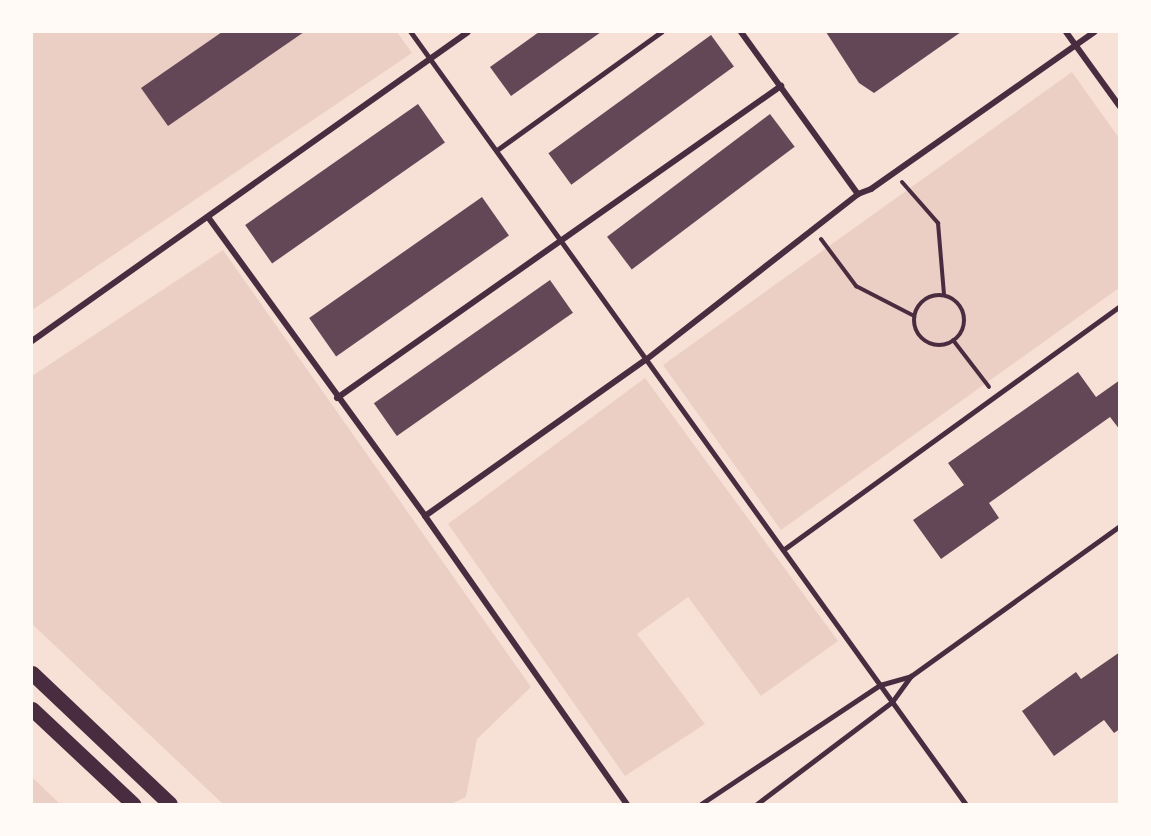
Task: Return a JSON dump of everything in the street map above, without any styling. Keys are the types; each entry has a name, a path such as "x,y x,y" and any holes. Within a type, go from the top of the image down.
{"main road":[{"path":"32,674 170,804"},
{"path":"32,710 133,804"}],"street":[{"path":"32,341 468,32"},
{"path":"741,32 858,194"},
{"path":"1066,32 1119,106"},
{"path":"425,516 647,359 858,194 871,189 1094,32"},
{"path":"337,398 781,86"},
{"path":"208,217 337,398 425,516 627,804"}],"lane":[{"path":"411,32 966,804"},
{"path":"496,150 661,32"},
{"path":"783,550 1119,306"},
{"path":"757,804 892,702 911,676 1119,526"},
{"path":"701,804 880,685 911,676"}],"path":[{"path":"894,173 938,224 944,295"},
{"path":"813,229 856,286 914,316"},
{"path":"944,295 958,304 964,319 959,334 953,340 937,345 929,343 917,332 914,316 917,308 928,297 944,295"},
{"path":"953,340 995,396"}],"shaded area":[{"path":"32,32 397,32 412,53 32,310"},
{"path":"1072,72 1119,138 1119,288 781,530 663,365"},
{"path":"223,250 531,687 477,739 466,797 451,804 223,804 32,624 32,376"},
{"path":"645,378 838,641 761,696 688,597 637,634 705,724 625,776 448,524"},
{"path":"32,777 60,804 32,804"}],"building":[{"path":"222,32 304,32 168,126 141,88"},
{"path":"539,32 601,32 511,96 490,67"},
{"path":"826,32 961,32 874,93 859,83"},
{"path":"711,35 734,67 571,185 548,153"},
{"path":"418,104 445,143 272,264 245,225"},
{"path":"770,114 795,147 632,270 607,237"},
{"path":"482,197 509,236 336,357 309,318"},
{"path":"550,280 573,313 397,436 374,403"},
{"path":"1078,372 1096,397 1120,380 1120,430 1110,417 989,503 999,518 941,559 913,520 964,485 948,463"},
{"path":"1120,652 1120,729 1114,733 1104,720 1054,756 1022,711 1076,672 1081,679"}]}
